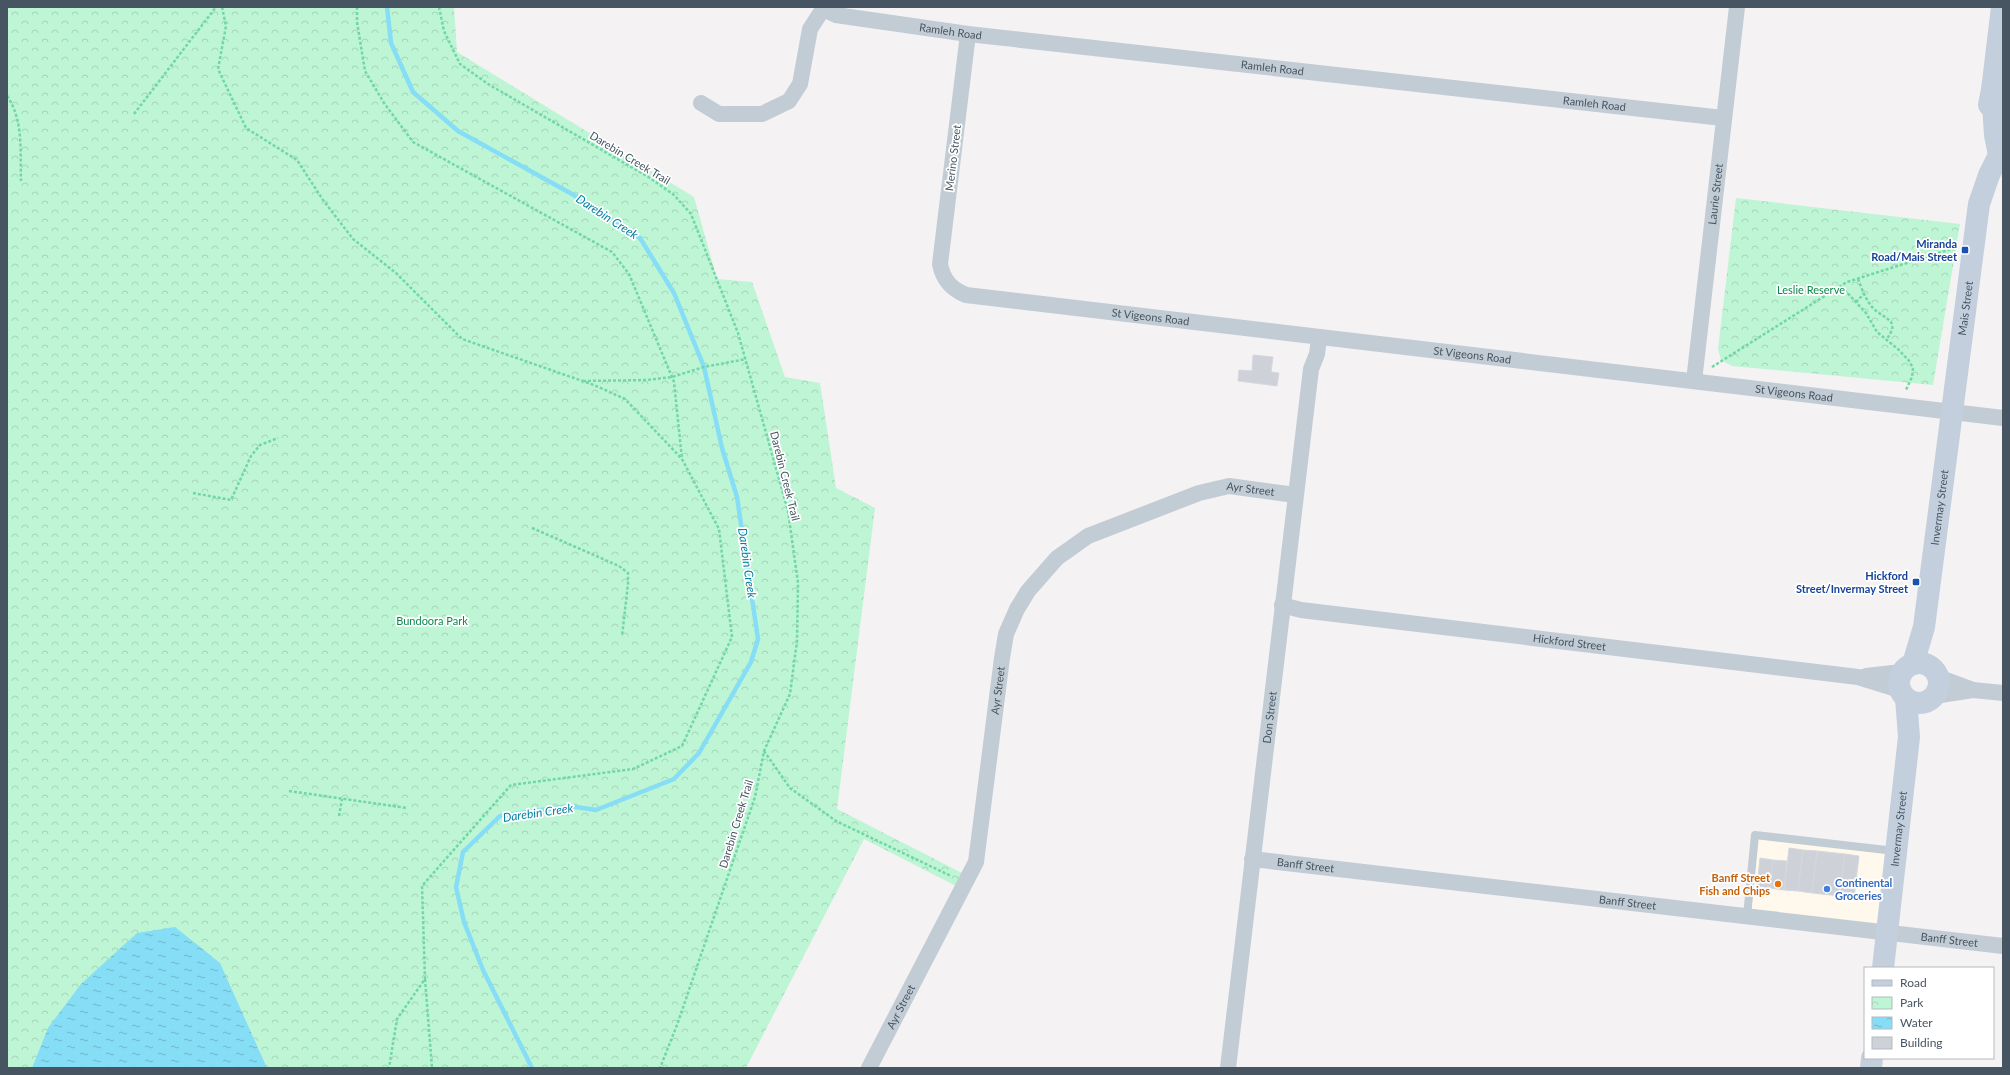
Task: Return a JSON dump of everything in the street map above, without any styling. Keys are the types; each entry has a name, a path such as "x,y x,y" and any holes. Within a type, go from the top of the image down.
{"street":[{"name":"Laurie Street","path":"1694,380 1737,7"},
{"name":"Mais Street","path":"1952,412 1979,204 1996,155 1992,90 2002,7"},
{"name":"Ramleh Road","path":"822,8 836,15 968,34 1723,118"},
{"path":"701,103 719,114 762,114 789,101 800,84 810,29 822,8"},
{"name":"Merino Street","path":"946,282 940,264 968,34"},
{"name":"St Vigeons Road","path":"946,282 956,291 966,295 1314,338 1694,380 2003,418"},
{"name":"Don Street","path":"1227,1067 1311,369 1306,352 1314,338"},
{"name":"Invermay Street","path":"1882,967 1909,737 1919,683 1924,627 1952,412"},
{"name":"Ayr Street","path":"870,1068 976,862 1006,634 1028,591 1056,558 1088,536 1145,512 1199,493 1229,486 1295,495"},
{"name":"Hickford Street","path":"1282,605 1309,611 2003,693"},
{"name":"Banff Street","path":"1252,859 1887,931 2003,946"}],"lane":[{"path":"1747,916 1755,835 1896,851"}],"path":[{"path":"134,114 216,7"},
{"path":"222,7 226,26 218,69 246,128 297,160 323,200 353,239 396,273 462,339 625,398 682,459 719,529 732,637 682,746 633,769 511,785 422,886 425,979 432,1068"},
{"path":"357,7 357,22 365,71 384,103 413,142 612,252 629,274 674,382 682,459"},
{"name":"Darebin Creek Trail","path":"439,7 444,31 460,64 488,84 650,178 678,200 691,214 738,333 788,511 798,583 797,641 790,694 764,751 755,797 677,1025 660,1068"},
{"path":"7,96 14,107 19,124 21,181"},
{"path":"1711,367 1841,286 1858,279 1951,249 1973,251"},
{"path":"1858,279 1864,294 1874,309 1888,318 1892,324 1893,329 1886,340"},
{"path":"1841,286 1866,313 1876,332 1899,350 1910,362 1912,377 1906,390"},
{"path":"1856,302 1864,294"},
{"path":"581,381 648,380 672,377 704,367 746,359"},
{"path":"192,493 231,500 251,456 260,445 278,438"},
{"path":"532,528 619,566 628,572 622,636"},
{"path":"764,751 790,788 836,821 966,884"},
{"path":"289,791 407,808"},
{"path":"340,816 342,799"},
{"path":"389,1068 397,1020 425,979"}],"shaded area":[{"path":"1755,835 1887,851 1880,925 1747,909"}],"green space":[{"name":"Bundoora Park","path":"7,7 454,7 457,52 694,197 717,279 752,282 785,377 820,383 836,488 875,508 837,809 962,873 956,886 864,839 746,1068 7,1068"},
{"name":"Leslie Reserve","path":"1736,198 1960,224 1933,385 1732,366 1721,360 1718,349"}],"water":[{"path":"175,927 220,963 267,1068 32,1068 48,1028 81,984 137,933"}],"building":[{"path":"1253,355 1273,357 1271,372 1279,373 1277,386 1238,381 1239,370 1252,371"},
{"path":"1789,848 1803,850 1798,891 1784,890"},
{"path":"1803,850 1817,851 1812,893 1798,891"},
{"path":"1817,851 1845,854 1840,896 1812,893"},
{"path":"1845,854 1859,856 1854,898 1840,896"},
{"path":"1760,858 1773,860 1770,888 1757,886"},
{"path":"1773,860 1787,861 1784,890 1770,888"}],"waterway":[{"name":"Darebin Creek","path":"387,7 391,43 413,92 458,131 572,194 640,238 674,293 704,367 722,448 737,497 758,639 751,662 699,753 674,779 596,810 569,806 500,816 463,852 456,887 464,922 483,970 532,1068"}],"place":[{"name":"Miranda Road/Mais Street","path":"1965,250"},
{"name":"Hickford Street/Invermay Street","path":"1916,582"},
{"name":"Banff Street Fish and Chips","path":"1778,884"},
{"name":"Continental Groceries","path":"1827,889"}]}
